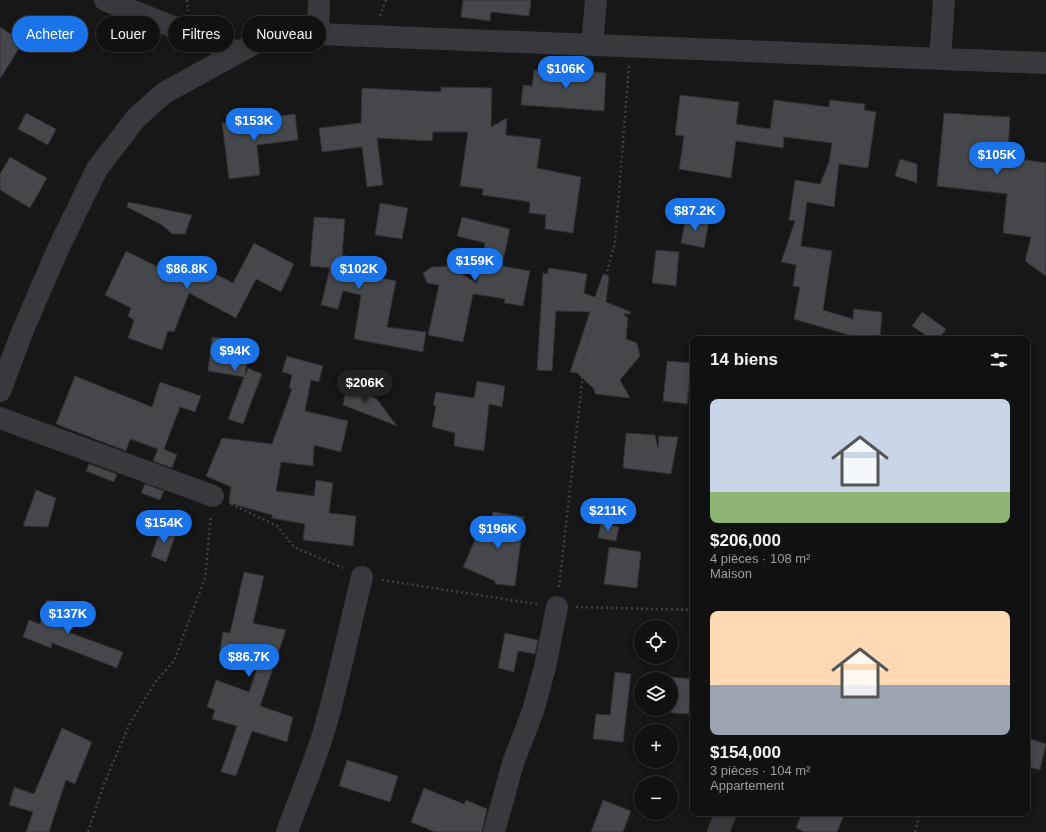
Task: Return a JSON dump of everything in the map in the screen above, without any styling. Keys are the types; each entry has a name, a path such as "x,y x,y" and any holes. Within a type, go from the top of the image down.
{"street":[{"path":"106,0 237,52"},
{"path":"319,0 319,16"},
{"path":"592,45 596,0"},
{"path":"940,59 944,0"},
{"path":"326,34 1046,63"},
{"path":"0,391 23,330 58,249 97,168 136,118 164,93 242,50"},
{"path":"0,418 213,496"},
{"path":"287,832 323,733 342,666 344,649 362,577"},
{"path":"494,832 513,762 533,711 545,667 557,607"},
{"path":"718,832 725,816"}],"path":[{"path":"557,607 586,347 615,243 631,47"},
{"path":"88,832 104,784 129,725 156,681 174,661 205,578 213,496 277,526 294,547 362,577 557,607 690,610"},
{"path":"915,832 919,816"}],"building":[{"path":"463,0 531,0 529,16 491,12 490,21 461,17"},
{"path":"0,27 12,35 12,52 17,52 0,79"},
{"path":"534,70 575,72 575,70 606,73 604,111 521,105 523,85 532,86"},
{"path":"441,87 492,88 491,127 507,118 506,135 541,139 537,168 581,177 573,233 545,229 546,215 529,213 530,202 482,195 483,189 460,186 468,132 433,132 432,141 377,138 383,185 367,187 362,147 322,152 319,128 361,123 362,88 441,92"},
{"path":"680,95 739,102 736,124 770,129 774,100 829,107 830,100 865,104 864,110 876,112 868,168 839,164 834,207 807,202 801,246 832,251 823,310 853,319 854,309 882,312 880,336 852,336 794,319 800,287 793,286 796,265 781,262 795,221 789,220 795,180 820,184 829,162 832,143 784,137 783,148 736,141 731,178 679,169 684,136 675,135"},
{"path":"26,113 56,129 48,145 18,129"},
{"path":"944,113 1010,117 1008,152 1015,153 1014,158 1046,163 1046,276 1025,261 1031,237 1003,233 1007,194 937,186"},
{"path":"295,114 298,140 257,145 260,175 229,179 222,123"},
{"path":"10,157 47,178 30,208 0,190 0,174"},
{"path":"900,159 917,164 917,183 895,176"},
{"path":"128,202 192,215 185,234 172,234 162,225 127,207"},
{"path":"380,203 408,208 402,239 375,235"},
{"path":"686,216 709,220 704,248 681,243"},
{"path":"314,217 345,219 342,255 347,256 346,271 396,281 387,327 426,332 423,352 354,339 361,295 343,291 338,309 321,305 330,268 310,266"},
{"path":"462,217 510,229 502,266 530,271 523,306 504,303 505,299 473,294 463,342 428,335 439,285 427,283 423,273 432,267 448,266 477,283 485,243 457,236"},
{"path":"254,243 294,264 281,292 256,279 236,318 189,293 174,332 168,331 162,350 128,338 134,320 128,316 131,308 105,295 126,251 168,272 174,257 200,266 233,283"},
{"path":"656,250 679,252 676,286 652,283"},
{"path":"549,268 587,274 584,293 595,297 603,274 609,276 606,302 631,312 630,314 623,314 628,318 626,339 637,343 640,356 620,380 630,398 595,394 594,389 577,373 570,372 590,312 556,311 552,371 537,370 543,273 547,274"},
{"path":"922,312 946,329 941,336 927,336 912,326"},
{"path":"212,337 249,342 245,376 248,368 262,374 243,424 228,419 244,377 208,371"},
{"path":"287,356 323,366 319,382 311,380 305,411 348,421 341,452 314,445 313,466 281,462 276,491 314,496 316,480 333,483 329,513 356,516 353,546 303,540 305,524 272,518 272,515 229,503 231,487 206,476 222,438 272,444 292,389 289,388 292,375 282,372"},
{"path":"667,361 690,363 687,404 663,401"},
{"path":"75,376 152,407 160,382 201,396 195,412 180,407 164,449 177,455 172,468 153,461 158,449 130,439 126,451 56,424"},
{"path":"477,381 505,386 502,407 489,404 484,451 454,446 455,433 432,427 436,406 433,405 436,392 474,398"},
{"path":"347,385 364,387 363,394 376,398 397,426 343,405"},
{"path":"626,433 655,435 658,449 659,436 678,437 671,474 623,468"},
{"path":"89,464 117,474 114,482 86,471"},
{"path":"145,484 164,491 160,500 141,493"},
{"path":"36,490 56,498 48,527 23,526"},
{"path":"493,512 524,517 515,586 495,584 495,581 463,567 480,529 489,534"},
{"path":"601,523 619,527 616,541 598,538"},
{"path":"162,525 177,531 166,562 151,556"},
{"path":"609,547 641,552 637,588 604,584"},
{"path":"244,572 264,576 253,623 286,630 260,706 293,717 287,742 252,731 236,776 221,772 237,726 212,719 215,710 207,707 216,680 249,692 261,657 220,651 223,632 230,633"},
{"path":"46,600 71,603 68,632 123,652 117,668 52,643 51,648 23,637 29,620 40,624"},
{"path":"505,633 538,640 535,654 518,651 514,672 498,668"},
{"path":"615,672 631,674 623,742 593,739 596,714 610,715"},
{"path":"678,678 690,679 689,714 678,713"},
{"path":"62,728 92,742 75,784 66,780 49,832 26,832 33,812 9,805 14,787 34,794"},
{"path":"1030,739 1046,744 1040,770 1030,767"},
{"path":"347,760 398,776 390,802 339,786"},
{"path":"424,788 464,804 466,800 487,809 482,832 435,832 411,822"},
{"path":"603,800 631,811 623,832 591,832"},
{"path":"801,816 844,816 837,832 805,832 796,828"}]}
